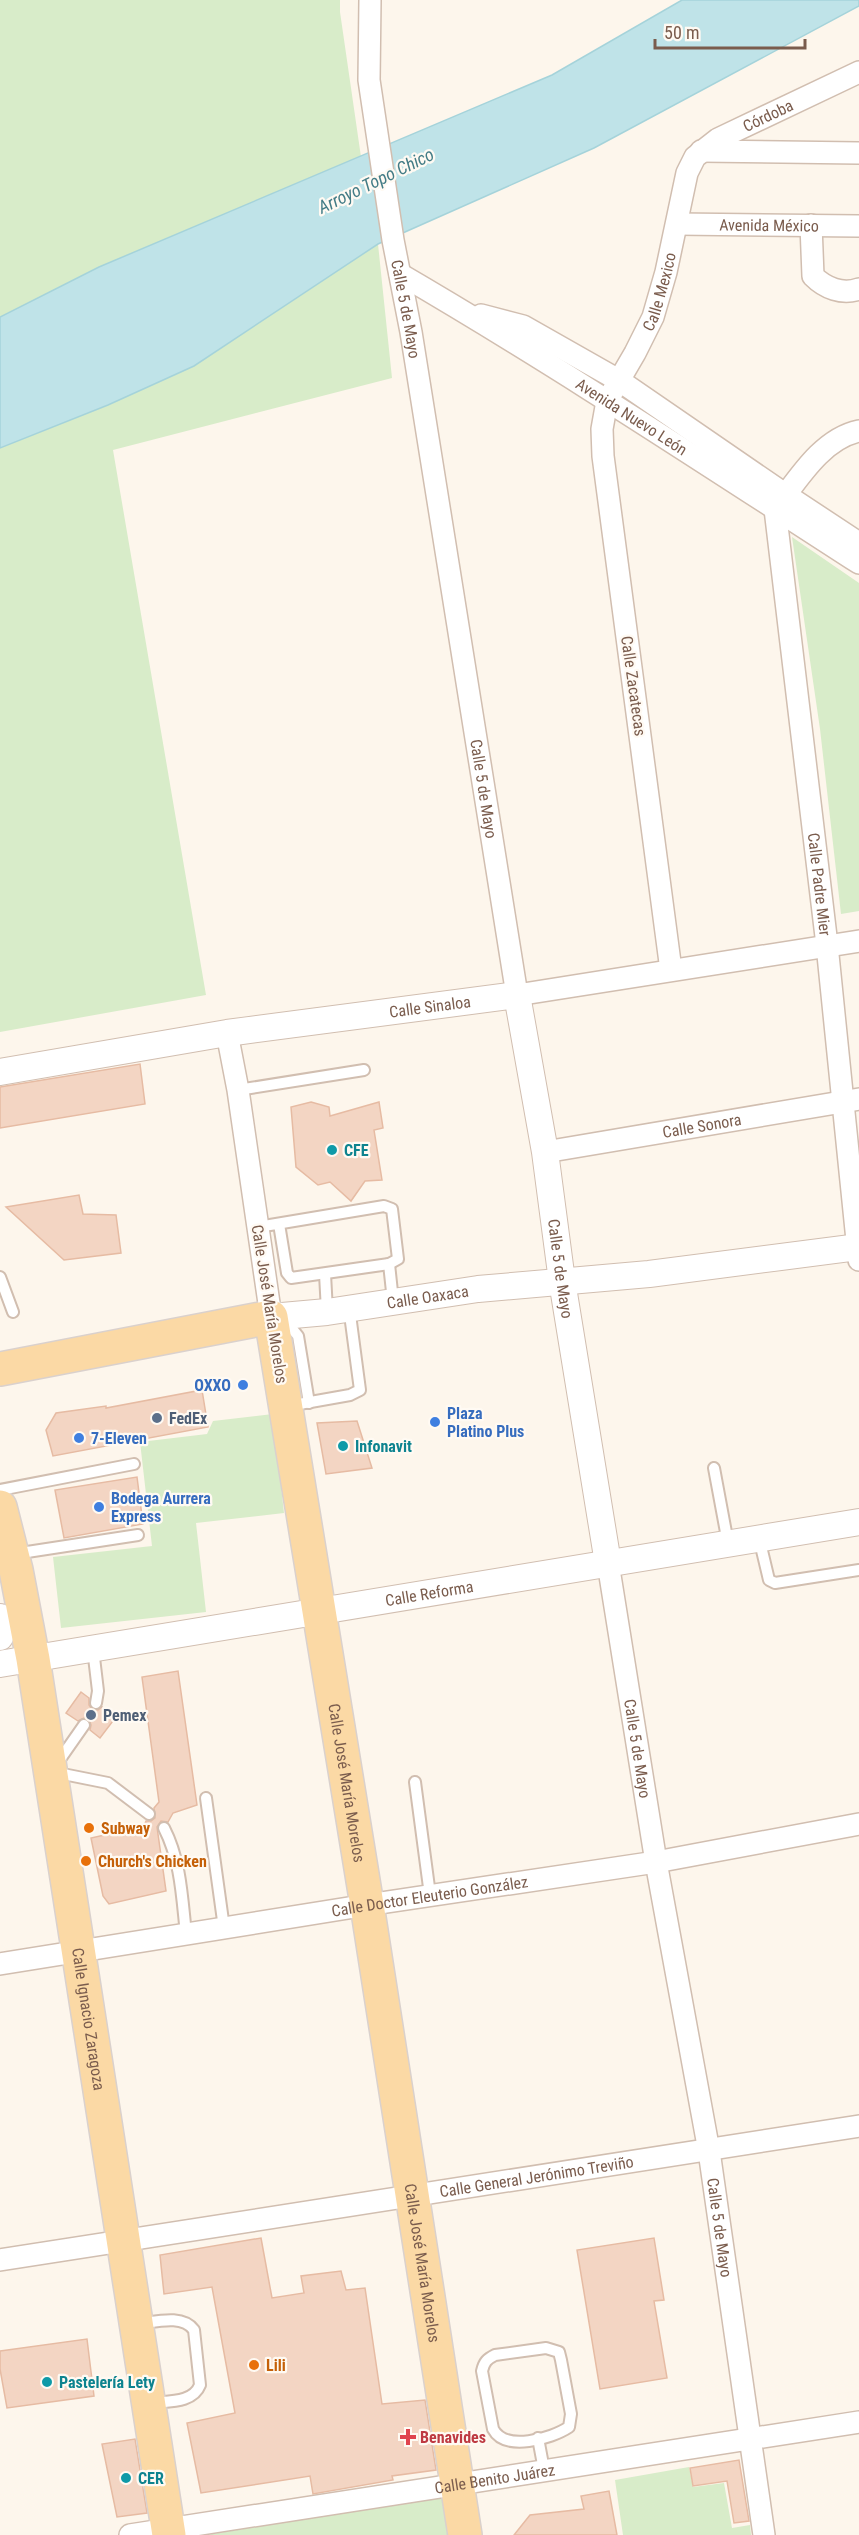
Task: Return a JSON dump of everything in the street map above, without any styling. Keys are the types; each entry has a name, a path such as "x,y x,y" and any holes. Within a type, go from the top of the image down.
{"main road":[{"name":"Calle Oaxaca","path":"0,1369 272,1317"},
{"name":"Calle José María Morelos","path":"272,1317 298,1405 318,1610 367,1905 465,2535"},
{"name":"Calle Ignacio Zaragoza","path":"0,1507 33,1659 169,2532"}],"street":[{"name":"Calle 5 de Mayo","path":"370,0 369,80 379,134 393,240 522,1027 545,1152 562,1281 656,1862 709,2151 764,2535"},
{"name":"Córdoba","path":"687,173 700,151 735,130 859,72"},
{"path":"700,151 859,153"},
{"name":"Calle Mexico","path":"607,401 653,317 677,224 687,173"},
{"name":"Avenida México","path":"677,224 859,226"},
{"path":"811,225 813,276 831,289 859,290"},
{"name":"Avenida Nuevo León","path":"400,274 607,401 780,502 859,563"},
{"path":"461,310 523,326 620,381 780,502 859,543"},
{"name":"Calle Zacatecas","path":"607,401 602,429 603,456 671,970"},
{"path":"780,502 826,447 852,432 859,431"},
{"name":"Calle Padre Mier","path":"780,502 827,945 850,1100 858,1251"},
{"name":"Calle Sinaloa","path":"0,1072 227,1033 517,995 859,941"},
{"path":"478,999 506,1007 522,1027"},
{"name":"Calle José María Morelos","path":"227,1033 269,1225 272,1317"},
{"name":"Calle Sonora","path":"545,1152 850,1100"},
{"name":"Calle Oaxaca","path":"272,1317 562,1281 858,1251"},
{"name":"Calle Reforma","path":"0,1664 859,1522"},
{"path":"0,1617 0,1638"},
{"name":"Calle Doctor Eleuterio González","path":"0,1964 430,1895 656,1862 859,1824"},
{"name":"Calle General Jerónimo Treviño","path":"0,2260 859,2126"},
{"name":"Calle Benito Juárez","path":"130,2535 169,2532 544,2470 859,2422"}],"lane":[{"path":"238,1090 364,1070"},
{"path":"388,1206 392,1209 399,1254 395,1263 291,1278 269,1225 388,1206"},
{"path":"389,1264 393,1301"},
{"path":"298,1405 350,1395 360,1390 338,1309 325,1274"},
{"path":"0,1277 13,1312"},
{"path":"0,1490 134,1464"},
{"path":"714,1468 728,1543"},
{"path":"12,1554 138,1535"},
{"path":"759,1538 769,1580 775,1583 859,1570"},
{"path":"93,1649 99,1691 96,1703"},
{"path":"84,1725 50,1772 108,1783 149,1814"},
{"path":"415,1782 430,1895"},
{"path":"206,1798 224,1928"},
{"path":"164,1828 173,1846 181,1883 186,1934"},
{"path":"137,2324 181,2320 189,2323 194,2330 200,2385 197,2393 190,2398 149,2403"},
{"path":"546,2348 559,2352 568,2391 571,2421 569,2427 562,2431 538,2438 512,2441 497,2436 490,2417 483,2371 487,2359 495,2355 546,2348"},
{"path":"538,2438 544,2470"}],"green space":[{"path":"0,0 340,0 361,157 0,320"},
{"path":"378,244 392,378 113,450 206,995 0,1032 0,448 108,405 194,366"},
{"path":"792,537 859,583 859,911 841,914 820,729"},
{"path":"273,1414 284,1513 196,1523 206,1612 61,1628 53,1557 152,1546 140,1442 207,1434 213,1421"},
{"path":"689,2467 693,2487 724,2483 732,2528 750,2525 751,2535 623,2535 615,2480"},
{"path":"443,2497 449,2535 206,2535"}],"water":[{"name":"Arroyo Topo Chico","path":"682,0 859,0 859,6 594,148 378,244 194,366 108,405 0,448 0,317 99,267 552,75"}],"building":[{"path":"140,1064 145,1104 0,1128 0,1087"},
{"name":"CFE","path":"311,1102 329,1107 330,1116 379,1102 383,1128 374,1130 382,1180 365,1181 351,1201 330,1182 318,1185 296,1167 291,1107"},
{"path":"79,1195 83,1214 116,1215 121,1253 64,1260 6,1207"},
{"name":"FedEx","path":"202,1390 208,1427 53,1456 46,1430 56,1413 106,1406 106,1408"},
{"name":"Infonavit","path":"357,1421 372,1468 326,1474 317,1423"},
{"name":"Bodega Aurrera Express","path":"137,1477 143,1524 64,1538 55,1490"},
{"path":"178,1671 197,1805 173,1813 168,1822 161,1821 157,1827 166,1891 109,1904 103,1896 91,1838 144,1826 146,1821 155,1818 154,1808 159,1802 142,1677"},
{"name":"Pemex","path":"81,1692 89,1698 89,1705 92,1709 98,1710 102,1707 116,1717 100,1738 90,1730 89,1719 84,1718 78,1721 66,1713"},
{"path":"261,2238 272,2298 304,2293 301,2276 341,2271 346,2290 365,2288 382,2404 425,2400 436,2470 392,2476 393,2480 313,2494 310,2476 201,2493 187,2423 235,2413 212,2287 164,2294 160,2255"},
{"path":"654,2238 664,2300 654,2301 667,2378 600,2389 577,2250"},
{"name":"Pastelería Lety","path":"87,2339 94,2396 7,2408 0,2369 0,2351"},
{"name":"CER","path":"135,2439 147,2513 117,2517 102,2444"},
{"path":"739,2460 749,2521 734,2523 727,2481 693,2486 690,2468"},
{"path":"609,2491 617,2535 514,2535 530,2515 584,2509 581,2496"}],"place":[{"name":"CFE","path":"332,1150"},
{"name":"OXXO","path":"243,1385"},
{"name":"FedEx","path":"157,1418"},
{"name":"Plaza Platino Plus","path":"435,1422"},
{"name":"7-Eleven","path":"79,1438"},
{"name":"Infonavit","path":"343,1446"},
{"name":"Bodega Aurrera Express","path":"99,1507"},
{"name":"Pemex","path":"91,1715"},
{"name":"Subway","path":"89,1828"},
{"name":"Church's Chicken","path":"86,1861"},
{"name":"Lili","path":"254,2365"},
{"name":"Pastelería Lety","path":"47,2382"},
{"name":"Benavides","path":"408,2437"},
{"name":"CER","path":"126,2478"}]}
